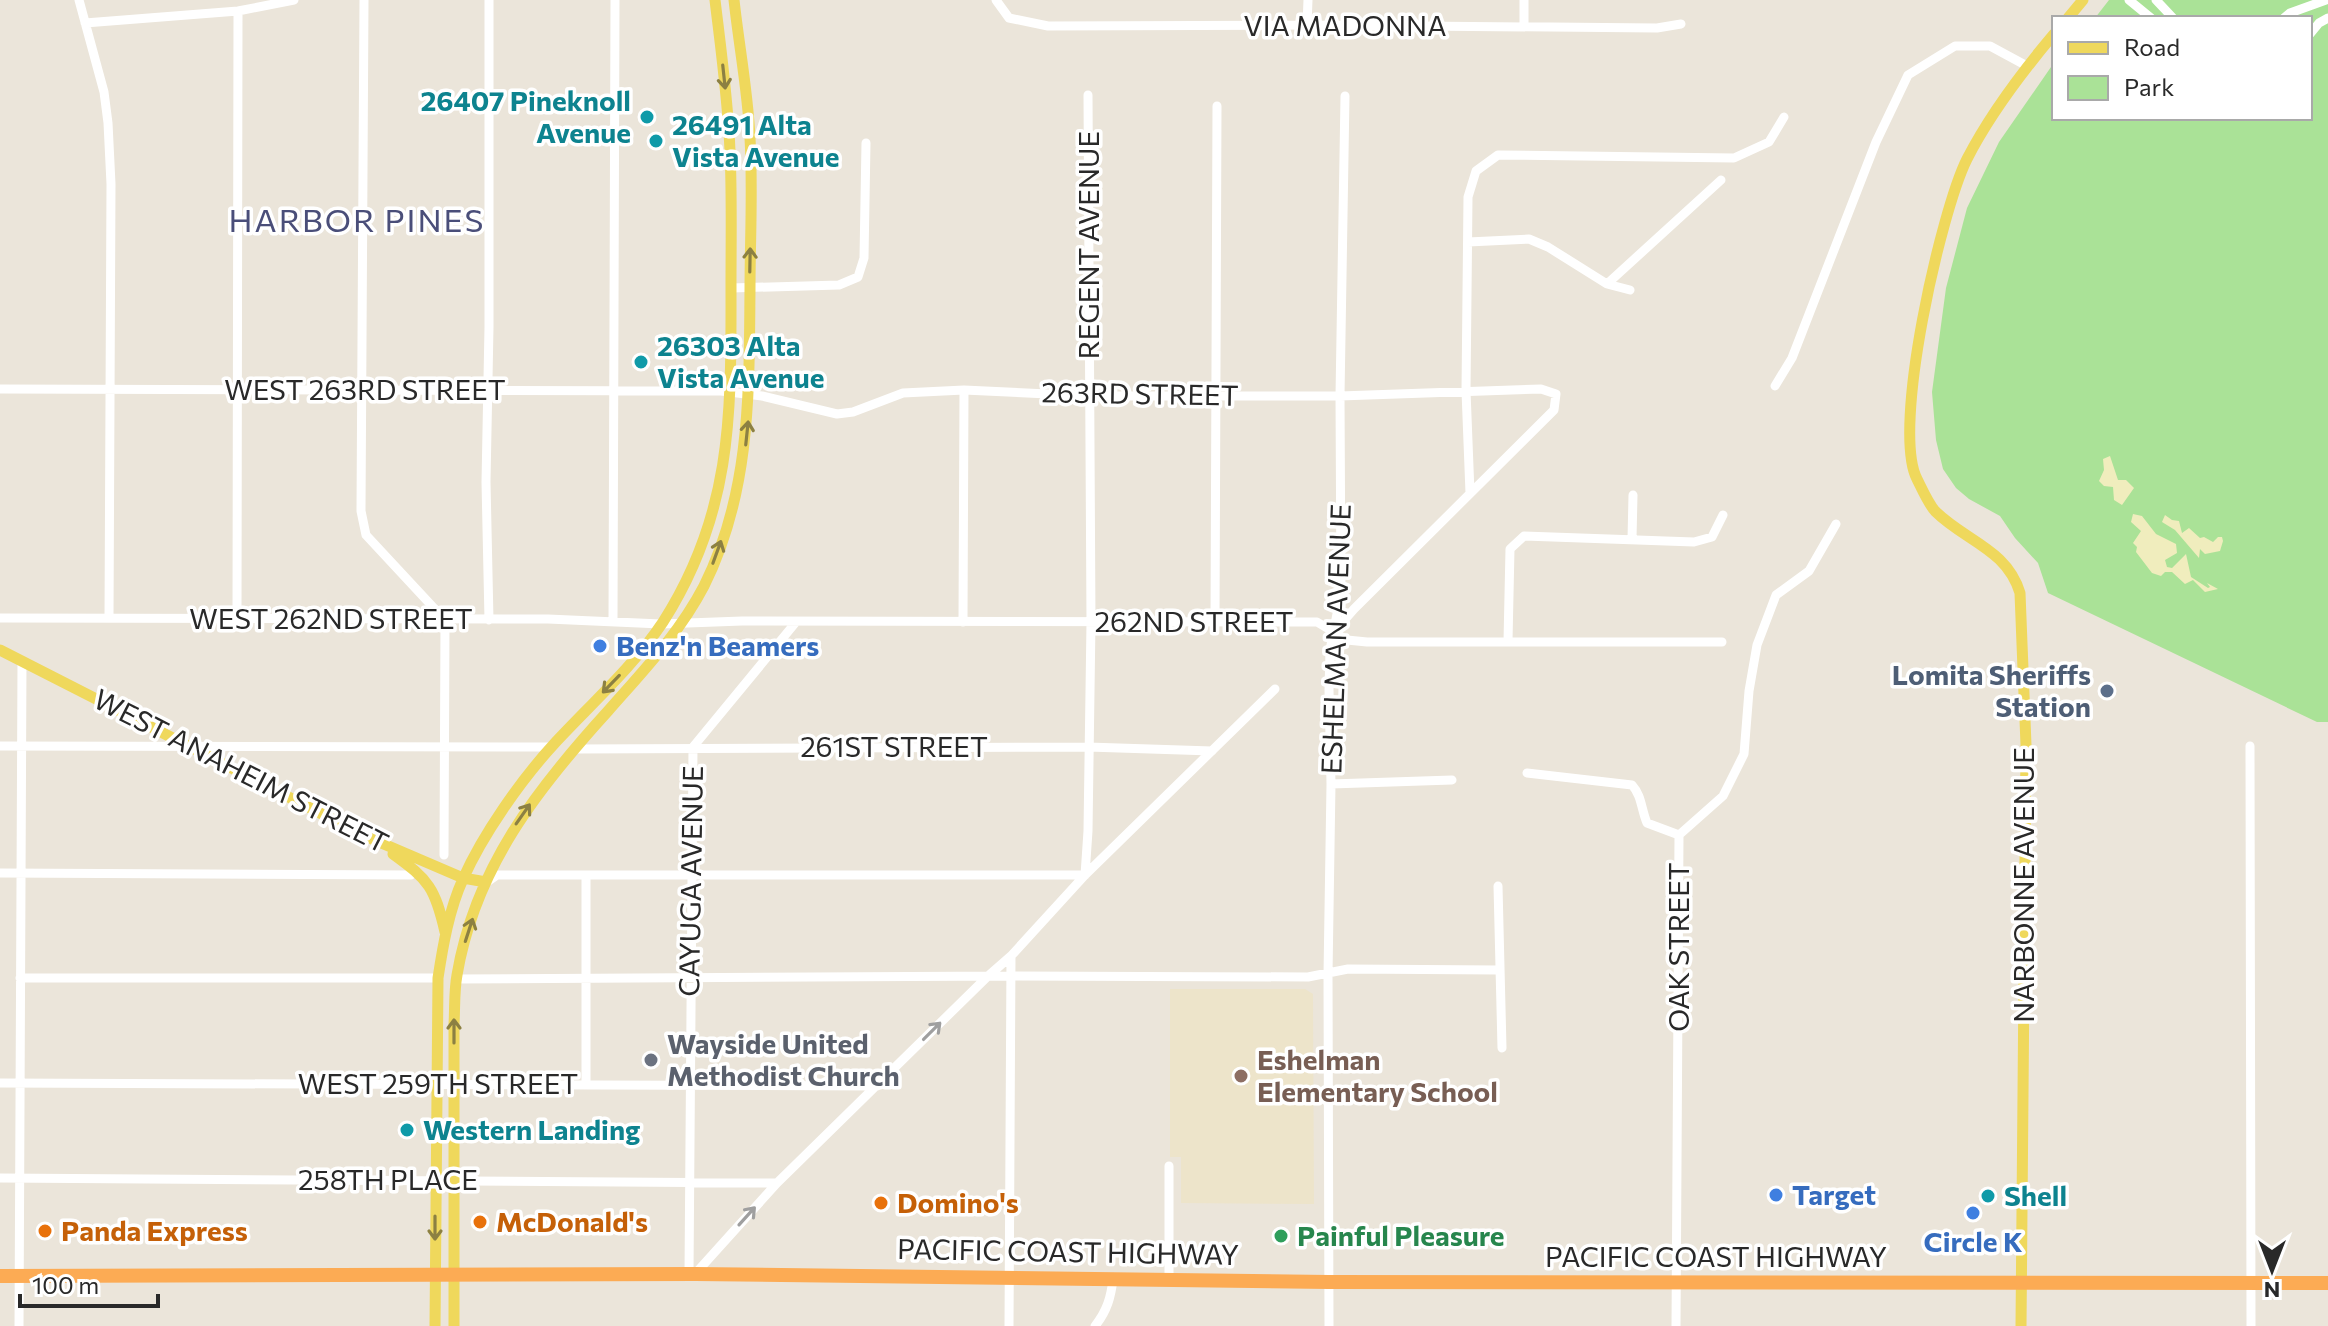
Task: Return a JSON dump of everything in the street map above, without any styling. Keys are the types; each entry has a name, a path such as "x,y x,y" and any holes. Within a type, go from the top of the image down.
{"highway":[{"name":"PACIFIC COAST HIGHWAY","path":"0,1276 692,1274 1329,1282 2328,1283"}],"main road":[{"path":"435,1326 438,978 446,934 463,878 495,824 551,747 625,669 661,624 686,584 714,511 727,449 731,288 730,149 715,0"},
{"path":"454,1326 456,979 471,922 486,882 523,812 656,658 683,621 704,586 719,550 738,485 747,436 749,394 750,137 734,0"},
{"path":"2070,16 2083,0"},
{"name":"NARBONNE AVENUE","path":"2021,1326 2026,745 2020,593 2015,576 2005,563 1934,510 1915,475 1909,442 1914,372 1937,250 1953,195 1967,159 2027,66 2052,36"},
{"name":"WEST ANAHEIM STREET","path":"0,650 380,843 463,878 486,882"},
{"path":"380,843 422,875 430,885 446,934"}],"street":[{"path":"79,0 104,92 108,123 109,618"},
{"path":"85,23 238,11 294,0"},
{"path":"364,0 361,511 366,535 445,620 444,855"},
{"path":"489,0 486,482 489,620"},
{"path":"613,620 615,0"},
{"name":"VIA MADONNA","path":"996,0 1009,18 1048,26 1657,28 1681,24"},
{"path":"1307,25 1308,0"},
{"path":"1524,0 1524,26"},
{"path":"2129,0 2149,16"},
{"path":"2156,0 2171,16"},
{"path":"2288,16 2326,0"},
{"path":"2310,5 2323,21"},
{"path":"237,618 238,11"},
{"path":"1775,386 1792,358 1876,142 1908,75 1955,46 1990,46 2027,66"},
{"name":"REGENT AVENUE","path":"1085,875 1091,622 1088,95"},
{"name":"ESHELMAN AVENUE","path":"1329,1326 1329,690 1333,633 1341,593 1340,396 1345,96"},
{"path":"1215,622 1217,106"},
{"path":"1333,633 1470,493 1466,391 1468,197 1476,171 1498,155 1734,158 1769,142 1784,117"},
{"path":"731,288 839,285 858,277 864,258 866,143"},
{"path":"1607,284 1721,180"},
{"path":"1468,242 1529,239 1548,247 1607,284 1630,290"},
{"name":"WEST 263RD STREET","path":"0,389 615,389 730,392"},
{"name":"263RD STREET","path":"730,392 837,414 853,412 903,393 964,390 1091,396 1340,396 1541,389 1556,394 1554,410 1470,493"},
{"path":"963,622 964,390"},
{"path":"1632,539 1633,495"},
{"path":"1508,641 1510,549 1524,536 1704,541 1715,534 1723,515"},
{"name":"OAK STREET","path":"1676,1326 1679,835 1723,796 1744,754 1749,691 1757,645 1776,595 1809,571 1836,524"},
{"name":"WEST 262ND STREET","path":"0,618 613,620 661,624"},
{"name":"262ND STREET","path":"661,624 683,621 1317,622 1347,640 1367,642 1722,642"},
{"name":"CAYUGA AVENUE","path":"692,1274 689,1085 693,747 796,622"},
{"path":"19,1326 22,661"},
{"path":"692,1274 777,1183 1011,956 1085,875 1275,689"},
{"path":"0,746 551,747"},
{"path":"2250,746 2251,1326"},
{"name":"261ST STREET","path":"576,749 1088,747 1212,751"},
{"path":"1527,773 1632,785 1639,792 1647,823 1679,835"},
{"path":"1331,784 1452,780"},
{"path":"0,873 411,875"},
{"path":"486,882 497,875 1085,875"},
{"path":"586,875 586,1084"},
{"path":"1498,886 1502,1048"},
{"path":"1009,1326 1011,956"},
{"path":"456,979 1308,977 1348,969 1498,970"},
{"path":"20,978 438,978"},
{"name":"WEST 259TH STREET","path":"0,1083 877,1086"},
{"path":"1169,1166 1169,1279"},
{"name":"258TH PLACE","path":"0,1178 777,1183"},
{"path":"1095,1326 1111,1297 1113,1279"}],"shaded area":[{"name":"Eshelman Elementary School","path":"1170,989 1305,989 1313,994 1314,1204 1181,1203 1181,1157 1170,1157"}],"green space":[{"path":"2109,0 2328,0 2328,722 2317,722 2048,593 2038,563 2000,516 1969,499 1956,488 1943,469 1936,440 1932,392 1946,288 1967,208 1999,142 2052,66 2052,120 2312,120 2312,16 2097,16"}],"sand":[{"path":"2110,456 2118,480 2126,480 2134,488 2122,505 2114,500 2113,487 2104,486 2099,481 2104,470 2103,459"},
{"path":"2133,514 2142,516 2156,534 2176,544 2177,553 2165,560 2167,567 2172,568 2186,554 2191,577 2208,588 2207,583 2218,589 2205,592 2193,580 2185,584 2172,572 2161,576 2152,573 2133,543 2141,531 2131,522"},
{"path":"2165,515 2179,521 2182,533 2189,528 2200,538 2213,542 2222,537 2220,551 2205,554 2200,549 2199,558 2175,530 2162,522"}],"place":[{"name":"26407 Pineknoll Avenue","path":"647,117"},
{"name":"26491 Alta Vista Avenue","path":"656,141"},
{"name":"26303 Alta Vista Avenue","path":"641,362"},
{"name":"Benz'n Beamers","path":"600,646"},
{"name":"Lomita Sheriffs Station","path":"2107,691"},
{"name":"Wayside United Methodist Church","path":"651,1060"},
{"name":"Eshelman Elementary School","path":"1241,1076"},
{"name":"Western Landing","path":"407,1130"},
{"name":"Target","path":"1776,1195"},
{"name":"Shell","path":"1988,1196"},
{"name":"Domino's","path":"881,1203"},
{"name":"Circle K","path":"1973,1213"},
{"name":"McDonald's","path":"480,1222"},
{"name":"Panda Express","path":"45,1231"},
{"name":"Painful Pleasure","path":"1281,1236"}],"district":[{"name":"HARBOR PINES","path":"357,221"}]}
